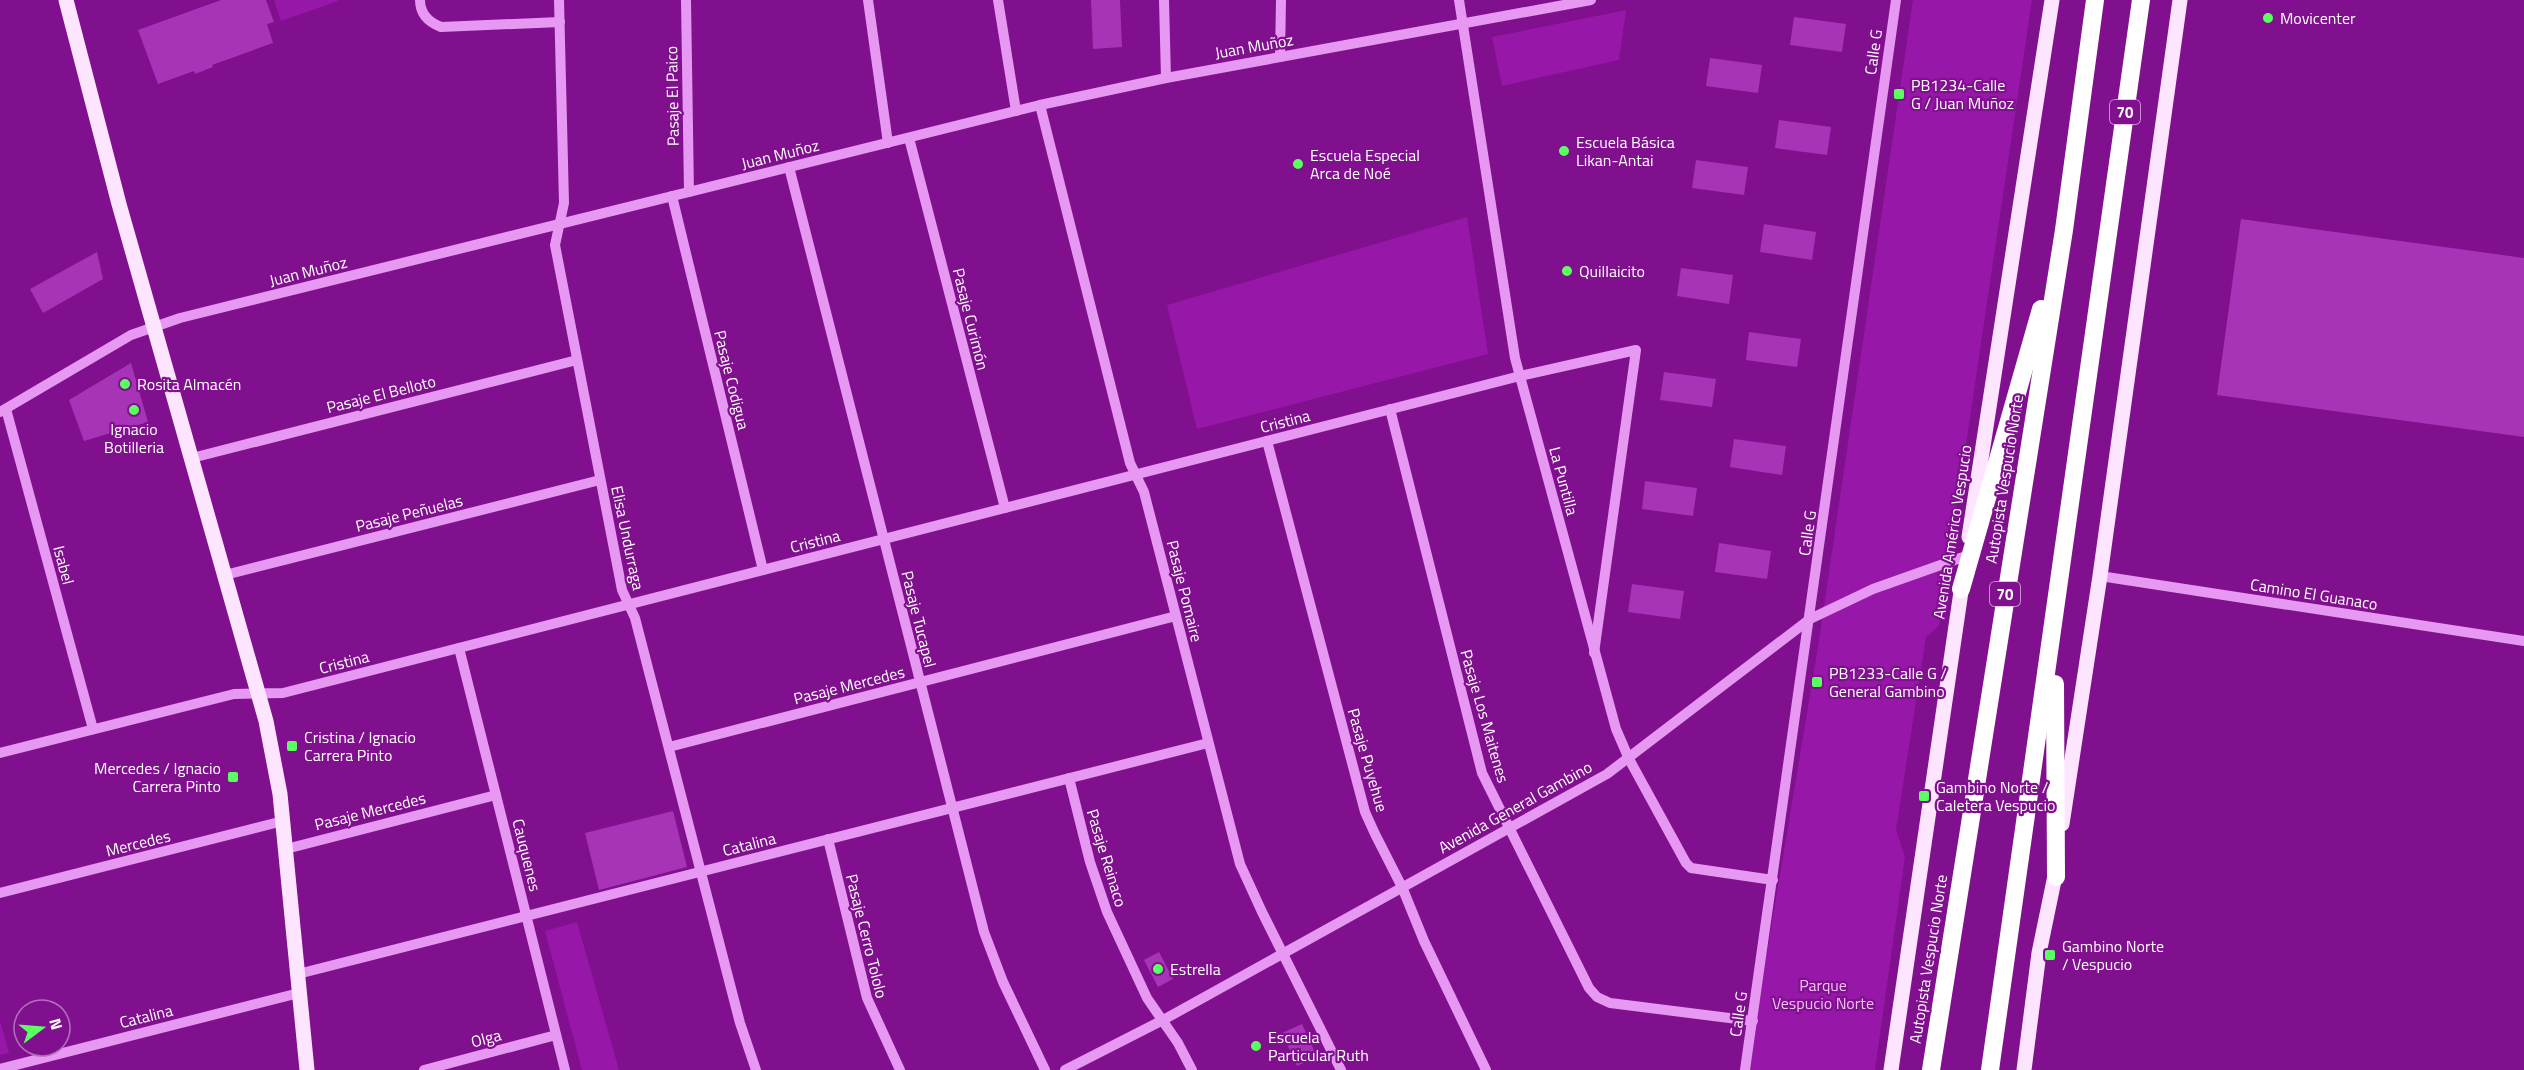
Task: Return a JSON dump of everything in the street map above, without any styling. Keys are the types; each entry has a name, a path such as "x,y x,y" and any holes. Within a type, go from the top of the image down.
{"highway":[{"name":"Autopista Vespucio Norte","path":"1931,1070 2064,230 2095,0"},
{"name":"70","path":"1990,1070 2141,0"},
{"path":"1961,589 2064,230"},
{"path":"2055,617 2056,877"}],"main road":[{"path":"66,0 119,204 156,326 259,693 276,772 283,821 307,1070"},
{"name":"Avenida Américo Vespucio","path":"1891,1070 1961,589 2052,0"},
{"path":"2024,1070 2039,953 2056,877 2100,576 2180,0"}],"street":[{"path":"420,0 423,13 428,20 441,27 560,22"},
{"name":"Elisa Undurraga","path":"559,0 564,203 555,245 622,590 635,618 740,1023 756,1070"},
{"name":"Pasaje El Paico","path":"686,0 689,192"},
{"path":"868,0 888,143"},
{"path":"998,0 1016,111"},
{"path":"1164,0 1166,78"},
{"path":"1280,57 1281,0"},
{"name":"La Puntilla","path":"1459,0 1515,358 1609,709 1629,759 1686,863 1691,868 1773,880"},
{"name":"Juan Muñoz","path":"3,411 131,335 156,326 1040,105 1166,78 1587,0"},
{"name":"Calle G","path":"1745,1070 1896,0"},
{"name":"Pasaje Pomaire","path":"1040,105 1130,463 1144,492 1240,864 1341,1070"},
{"name":"Pasaje Curimón","path":"909,138 1005,508"},
{"name":"Pasaje Tucapel","path":"789,167 952,808 993,958 1045,1070"},
{"name":"Pasaje Codigua","path":"672,196 763,570"},
{"name":"Cristina","path":"0,753 234,694 283,693 1520,376 1636,350 1594,653"},
{"name":"Pasaje El Belloto","path":"192,458 577,360"},
{"name":"Pasaje Los Maitenes","path":"1390,409 1475,748 1487,786 1589,988 1597,997 1610,1003 1753,1021"},
{"name":"Isabel","path":"3,411 93,729"},
{"name":"Pasaje Puyehue","path":"1267,441 1359,791 1375,834 1402,886 1424,941 1486,1070"},
{"name":"Pasaje Peñuelas","path":"225,575 600,480"},
{"name":"Avenida General Gambino","path":"1065,1070 1163,1020 1510,828 1629,759 1810,619 1873,589 1966,556"},
{"name":"Camino El Guanaco","path":"2100,576 2524,641"},
{"name":"Pasaje Mercedes","path":"669,747 1176,616"},
{"name":"Cauquenes","path":"459,648 565,1070"},
{"name":"Catalina","path":"298,974 1208,743"},
{"name":"Pasaje Reinaco","path":"1069,778 1101,897 1147,998 1178,1043 1192,1070"},
{"name":"Pasaje Mercedes","path":"286,849 496,795"},
{"name":"Mercedes","path":"0,893 283,821"},
{"name":"Pasaje Cerro Tololo","path":"828,839 864,991 900,1070"},
{"name":"Catalina","path":"0,1069 299,993"},
{"name":"Olga","path":"424,1070 556,1035"}],"green space":[{"path":"274,0 338,0 338,1 281,21"},
{"name":"Parque Vespucio Norte","path":"1913,0 2032,0 1939,626 1926,637 1896,830 1905,857 1875,1070 1750,1070 1763,977 1818,647"},
{"path":"1626,10 1619,60 1502,86 1492,37"},
{"path":"1467,217 1488,354 1197,429 1167,305"},
{"path":"577,922 619,1070 582,1070 545,931"},
{"path":"0,1021 9,1053 0,1055"}],"building":[{"path":"221,0 266,0 274,22 267,24 273,43 212,65 213,67 195,74 194,71 158,84 138,30"},
{"path":"1091,0 1120,0 1122,47 1093,49"},
{"path":"1794,17 1846,24 1842,52 1790,45"},
{"path":"1710,58 1762,65 1758,93 1706,86"},
{"path":"1779,120 1831,127 1827,155 1775,148"},
{"path":"1696,160 1748,167 1744,195 1692,188"},
{"path":"2241,219 2524,258 2524,437 2217,395"},
{"path":"1764,224 1816,232 1812,260 1760,252"},
{"path":"97,252 103,279 43,313 30,289"},
{"path":"1681,268 1733,275 1729,304 1677,296"},
{"path":"1749,332 1801,339 1797,367 1746,360"},
{"path":"131,363 148,422 84,441 69,400"},
{"path":"1664,372 1716,379 1712,407 1660,400"},
{"path":"1734,439 1786,446 1782,475 1730,467"},
{"path":"1645,481 1697,488 1693,516 1642,509"},
{"path":"1719,543 1771,551 1767,579 1715,572"},
{"path":"1632,584 1684,591 1680,619 1628,612"},
{"path":"673,811 687,867 599,890 585,833"},
{"name":"Estrella","path":"1159,952 1173,979 1158,987 1144,960"},
{"path":"1302,1024 1317,1057 1297,1066 1282,1033"}],"place":[{"name":"Movicenter","path":"2268,18"},
{"name":"PB1234-Calle G / Juan Muñoz","path":"1899,94"},
{"name":"Escuela Básica Likan-Antai","path":"1564,151"},
{"name":"Escuela Especial Arca de Noé","path":"1298,164"},
{"name":"Quillaicito","path":"1567,271"},
{"name":"Rosita Almacén","path":"125,384"},
{"name":"Ignacio Botilleria","path":"134,410"},
{"name":"PB1233-Calle G / General Gambino","path":"1817,682"},
{"name":"Cristina / Ignacio Carrera Pinto","path":"292,746"},
{"name":"Mercedes / Ignacio Carrera Pinto","path":"233,777"},
{"name":"Gambino Norte / Caletera Vespucio","path":"1924,796"},
{"name":"Gambino Norte / Vespucio","path":"2050,955"},
{"name":"Estrella","path":"1158,969"},
{"name":"Escuela Particular Ruth","path":"1256,1046"}]}
